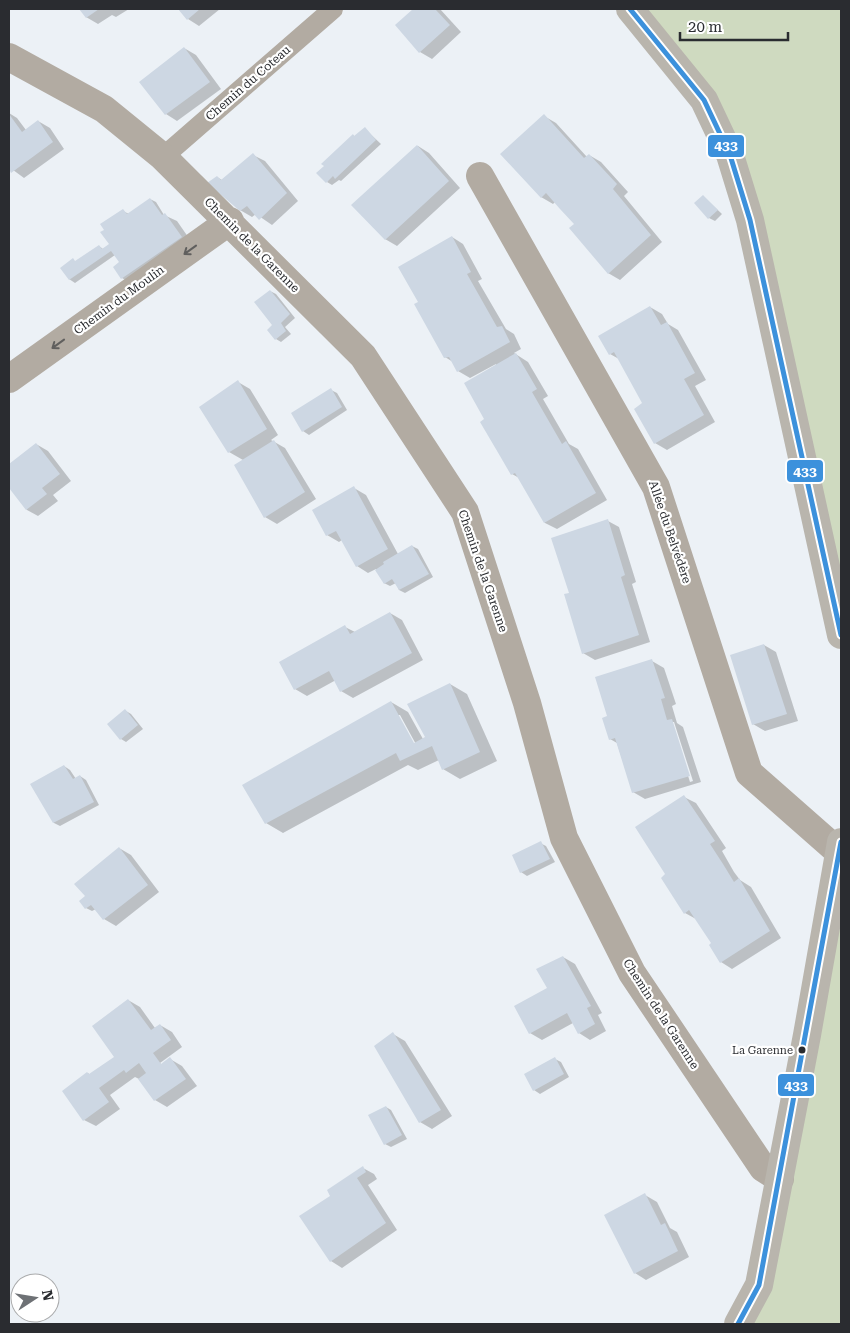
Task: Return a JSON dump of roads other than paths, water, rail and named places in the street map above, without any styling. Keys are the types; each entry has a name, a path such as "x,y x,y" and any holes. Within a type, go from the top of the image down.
{"street":[{"path":"630,9 704,100 730,155 750,220 841,635"},
{"name":"Chemin de la Garenne","path":"9,57 104,109 163,157 230,221 363,356 465,512 527,703 564,838 632,973 763,1168 780,1179"},
{"name":"Allée du Belvédère","path":"480,176 656,487 749,772 841,847"},
{"name":"Chemin du Moulin","path":"9,380 230,221"},
{"path":"738,1324 759,1285 841,847"}],"lane":[{"name":"Chemin du Coteau","path":"163,157 333,9"}],"place":[{"name":"La Garenne","path":"802,1050"}]}
